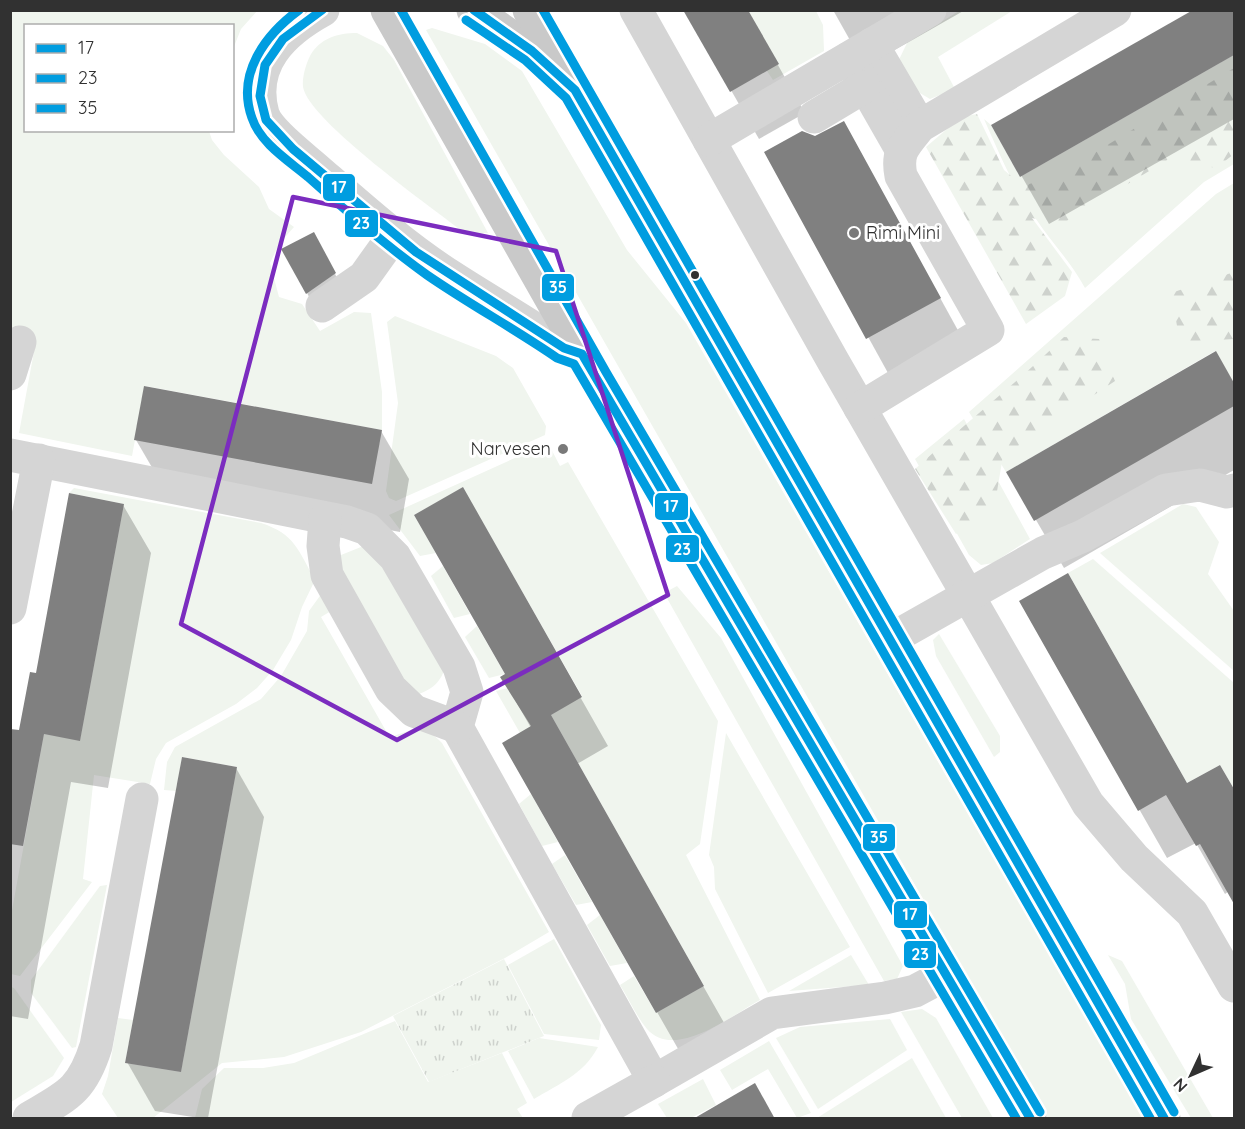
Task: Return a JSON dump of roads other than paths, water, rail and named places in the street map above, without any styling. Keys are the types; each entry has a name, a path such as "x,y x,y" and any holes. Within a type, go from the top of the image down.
{"main road":[{"path":"387,10 582,354 1030,1119"},
{"path":"473,10 532,51 575,90"},
{"path":"529,10 1164,1119"}],"street":[{"path":"323,10 297,25 279,41 263,65 259,88 264,117 289,145 394,235 453,278 564,348 582,354"},
{"path":"636,10 860,408 1088,804 1134,858 1192,913 1234,986"},
{"path":"709,140 930,10"},
{"path":"860,408 988,330 901,176 898,161 911,137 1115,10"},
{"path":"861,51 864,87 911,137"},
{"path":"861,51 911,137"},
{"path":"814,117 864,87"},
{"path":"322,306 364,277 394,235"},
{"path":"10,374 20,342"},
{"path":"10,608 25,457 347,522 367,529 401,567 459,667 467,692 457,727"},
{"path":"891,639 968,594 1166,489 1200,485 1232,496"},
{"path":"325,519 323,546 327,575 391,689 414,711 457,727 654,1081"},
{"path":"29,1119 66,1097 83,1080 89,1069 96,1047 142,800"},
{"path":"588,1119 772,1013 885,998 915,991 947,974"}],"place":[{"name":"Rimi Mini","path":"854,233"},
{"name":"Narvesen","path":"563,449"}]}
